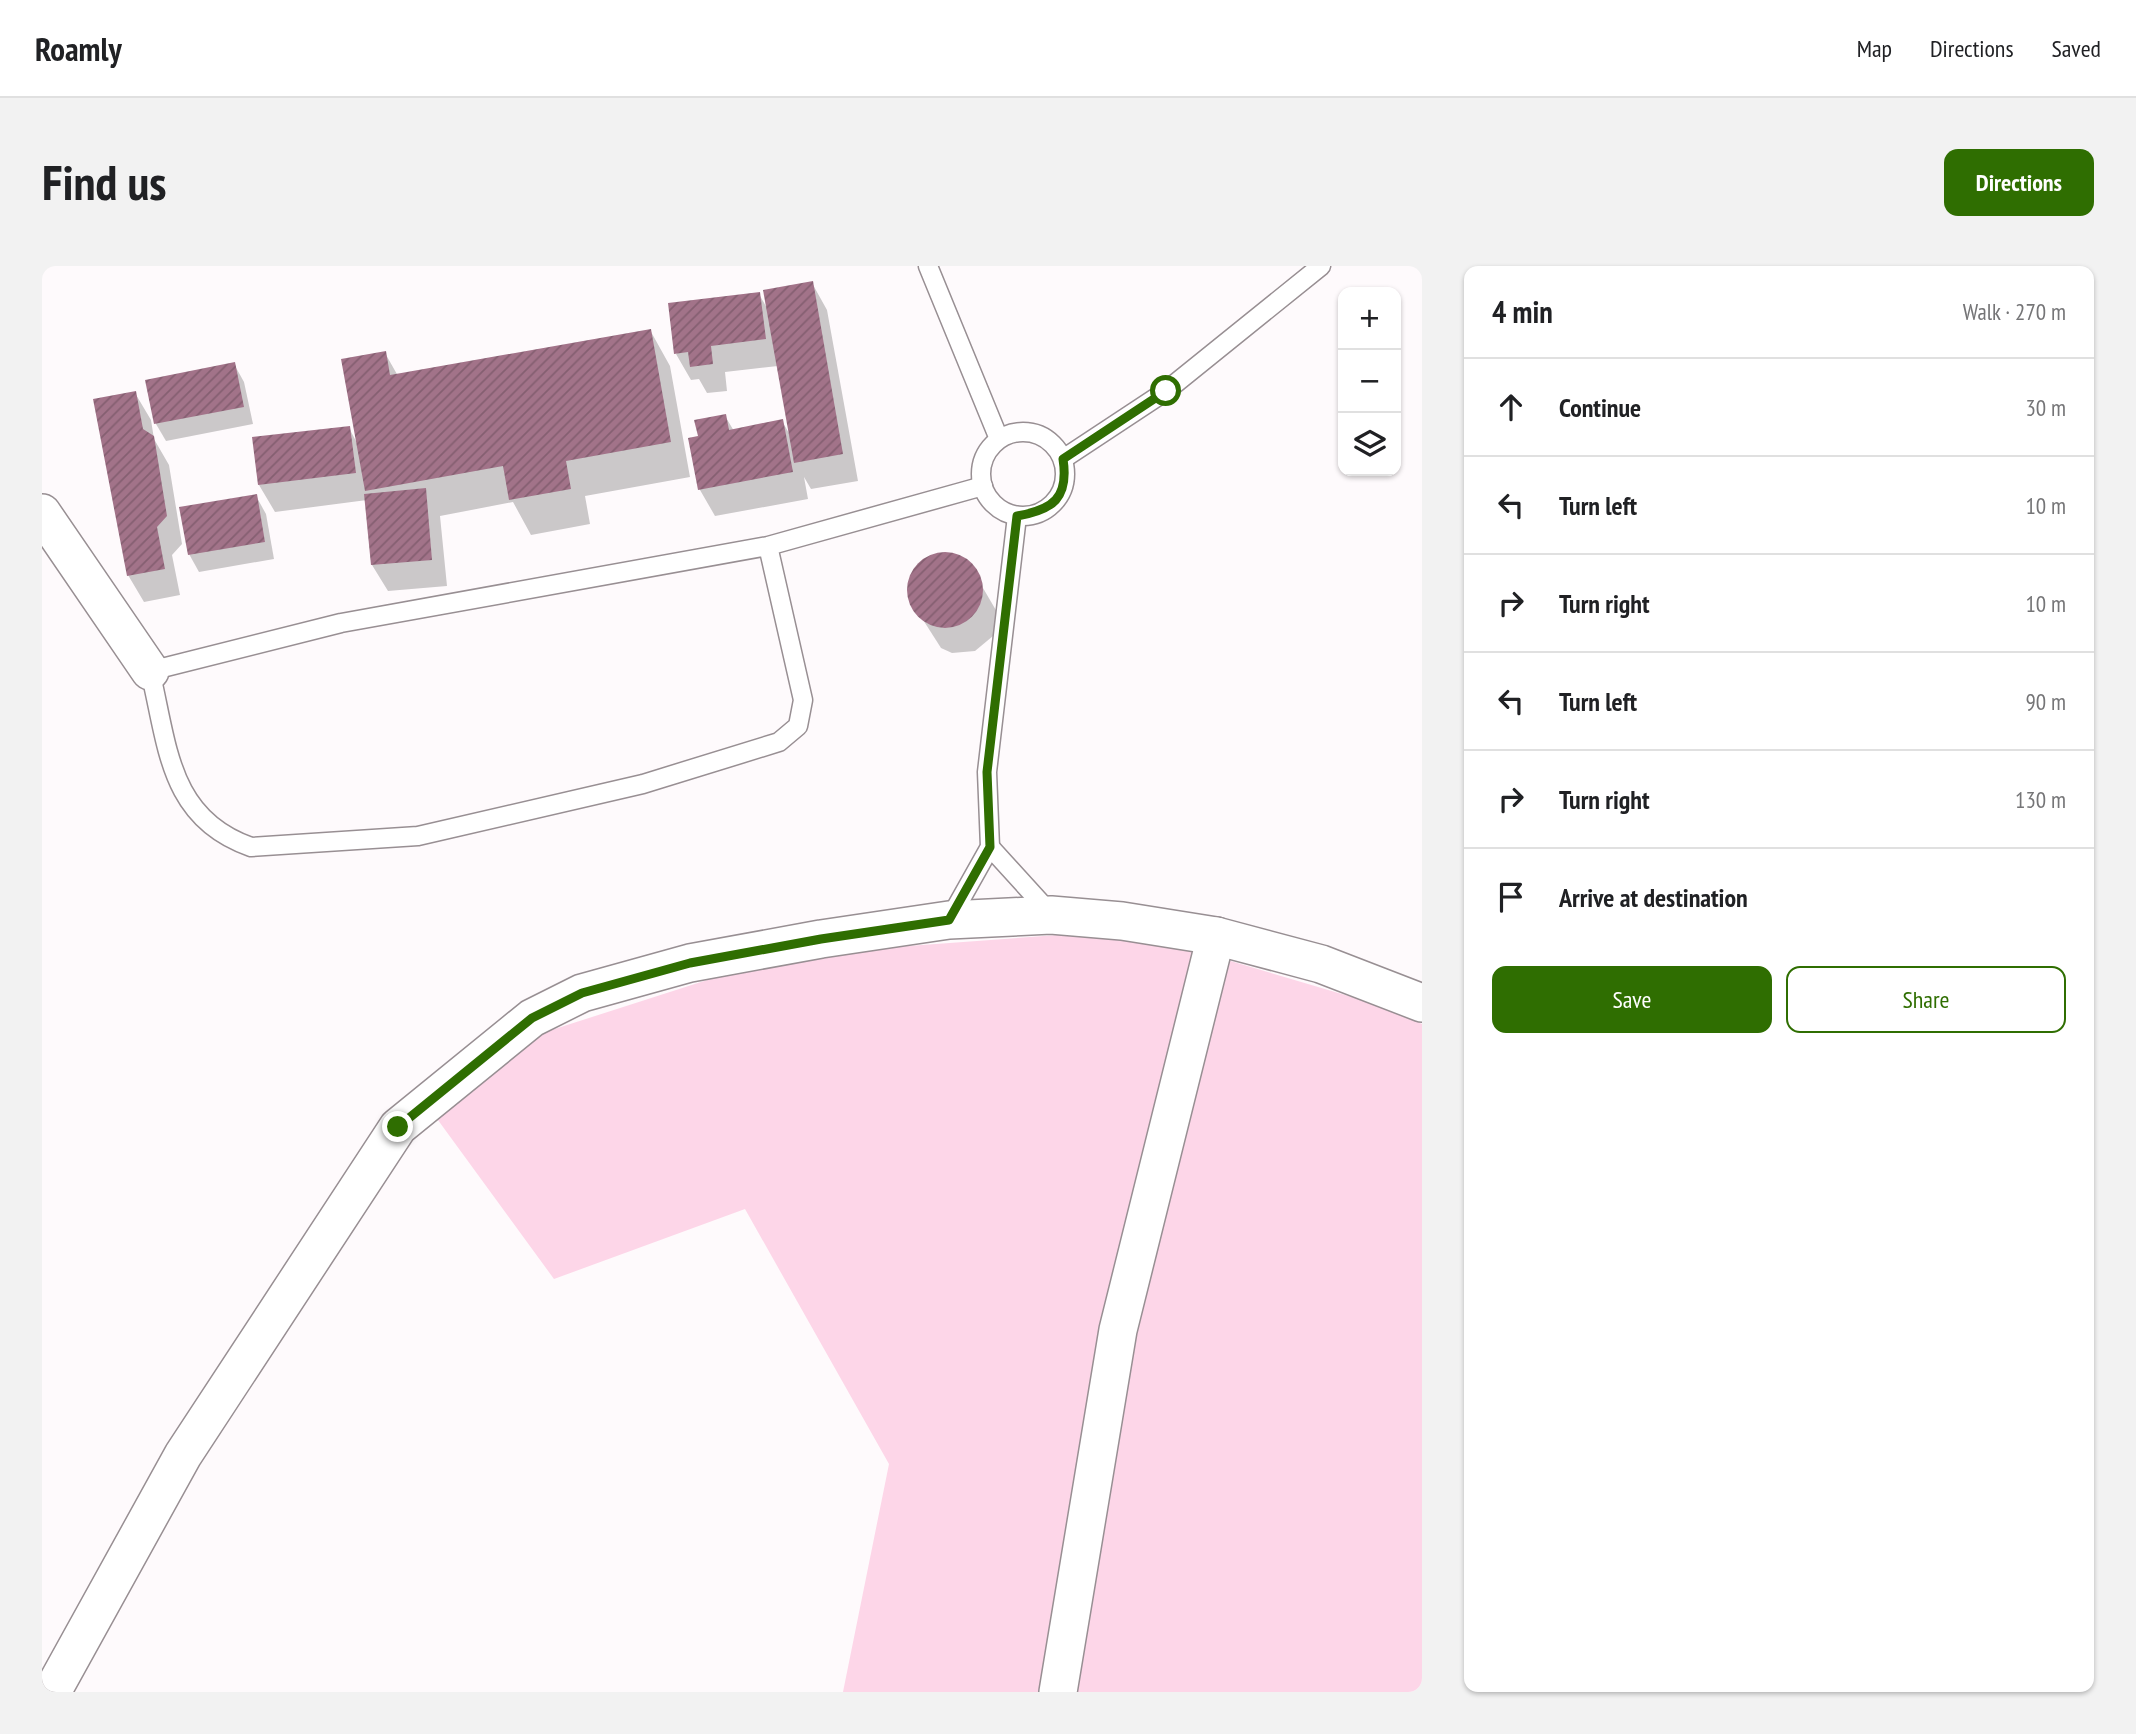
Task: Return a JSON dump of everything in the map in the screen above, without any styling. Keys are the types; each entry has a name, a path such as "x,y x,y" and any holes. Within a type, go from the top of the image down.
{"street":[{"path":"42,513 150,671"},
{"path":"52,1692 183,1455 398,1127 532,1018 582,993 690,963 821,939 949,920 1051,915 1122,921 1216,936 1321,964 1422,1003"},
{"path":"1058,1692 1118,1330 1216,936"}],"lane":[{"path":"928,266 999,439"},
{"path":"1063,459 1166,391 1321,266"},
{"path":"1032,432 1051,442 1063,459 1066,476 1061,494 1050,507 1017,516 991,505 983,486 982,458 999,439 1011,433 1032,432"},
{"path":"768,547 803,700 798,726 779,742 643,784 418,836 251,847 225,838 187,801 177,784 150,671 341,623 768,547 983,486"},
{"path":"949,920 990,847 987,772 1017,516"},
{"path":"990,847 1051,915"}],"shaded area":[{"path":"1126,930 1389,1008 1422,1024 1422,1692 843,1692 889,1464 745,1209 554,1279 435,1116 536,1035 785,955"}],"building":[{"path":"813,281 843,454 794,463 763,290"},
{"path":"760,292 766,339 711,346 713,364 690,367 688,352 674,354 668,303"},
{"path":"651,329 671,442 566,461 571,489 509,500 503,466 365,491 341,359 386,351 390,375"},
{"path":"235,362 244,407 154,424 145,380"},
{"path":"136,391 143,429 154,436 167,516 157,527 165,569 127,576 93,399"},
{"path":"726,414 729,430 783,419 793,472 698,490 688,438 698,436 694,420"},
{"path":"350,426 356,473 258,485 252,437"},
{"path":"426,488 432,560 371,565 364,494"},
{"path":"257,494 265,542 188,555 179,507"},
{"path":"945,552 959,555 972,563 980,576 983,590 980,604 972,617 959,625 945,628 931,625 918,617 910,604 907,590 910,576 918,563 931,555"}],"route":[{"path":"398,1127 532,1018 582,993 690,963 821,939 949,920 990,847 987,772 1017,516 1050,507 1061,494 1066,476 1063,459 1166,391"}]}
